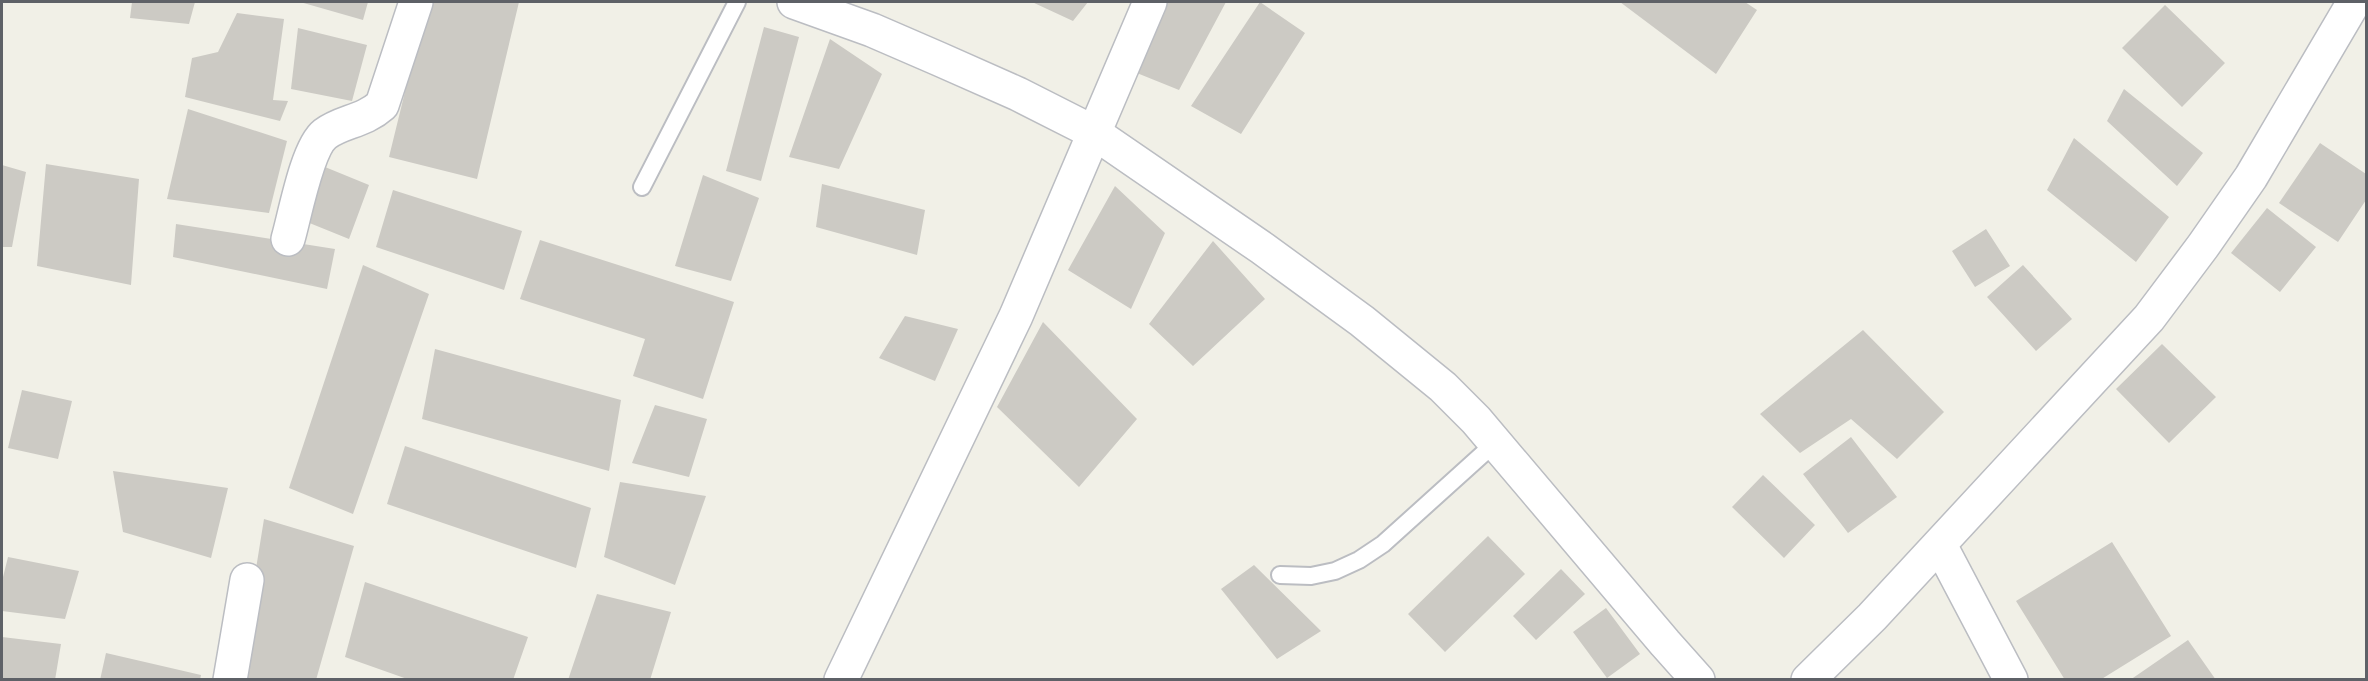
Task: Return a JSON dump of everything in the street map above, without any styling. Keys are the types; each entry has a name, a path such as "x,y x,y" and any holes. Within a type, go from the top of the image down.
{"street":[{"path":"288,239 312,152 324,135 370,115 382,105 416,2"},
{"path":"794,2 872,30 1018,94 1093,132 1262,248 1400,350 1443,387 1495,443 1698,680"},
{"path":"841,680 1016,316 1150,2"},
{"path":"1808,680 1940,545 2149,318 2204,246 2251,177 2354,2"},
{"path":"1940,545 2012,680"},
{"path":"230,680 247,580"}],"lane":[{"path":"642,187 737,2"},
{"path":"1280,576 1311,576 1335,571 1359,560 1383,544 1495,443"}],"building":[{"path":"132,2 195,2 189,24 130,18"},
{"path":"300,2 368,2 363,20"},
{"path":"427,2 519,2 477,179 389,157"},
{"path":"1032,2 1088,2 1073,21"},
{"path":"1162,2 1226,2 1179,90 1122,67"},
{"path":"1260,2 1305,33 1241,134 1191,106"},
{"path":"1620,2 1745,2 1757,10 1716,74"},
{"path":"2165,5 2225,63 2182,107 2122,48"},
{"path":"237,13 284,19 273,100 288,101 280,121 185,97 192,58 218,52"},
{"path":"764,27 799,37 761,181 726,171"},
{"path":"298,28 367,45 352,101 291,89"},
{"path":"830,39 882,74 839,169 789,157"},
{"path":"2124,89 2203,153 2177,186 2107,121"},
{"path":"188,109 287,141 269,213 167,199"},
{"path":"2074,138 2169,217 2136,262 2047,190"},
{"path":"2320,143 2366,174 2366,200 2338,242 2279,203"},
{"path":"46,164 139,179 131,285 37,266"},
{"path":"2,165 26,172 12,247 2,247"},
{"path":"325,167 369,185 349,239 307,222"},
{"path":"703,175 759,198 731,281 675,266"},
{"path":"822,184 925,210 917,255 816,227"},
{"path":"1115,186 1165,233 1131,309 1068,270"},
{"path":"393,190 522,231 504,290 376,247"},
{"path":"2267,208 2316,247 2280,292 2231,253"},
{"path":"176,224 335,249 327,289 173,257"},
{"path":"1986,229 2010,266 1975,287 1952,251"},
{"path":"540,240 734,302 703,399 633,376 645,339 520,299"},
{"path":"1213,241 1265,299 1193,366 1149,324"},
{"path":"363,265 429,294 353,514 289,488"},
{"path":"2023,265 2072,319 2036,351 1987,297"},
{"path":"905,316 958,329 935,381 879,358"},
{"path":"1043,322 1137,419 1079,487 997,407"},
{"path":"1863,330 1944,412 1897,459 1851,419 1800,453 1760,414"},
{"path":"2162,344 2216,397 2169,443 2116,389"},
{"path":"435,349 621,400 609,471 422,419"},
{"path":"22,390 72,401 58,459 8,448"},
{"path":"655,405 707,419 689,477 632,463"},
{"path":"1851,437 1897,497 1848,533 1803,474"},
{"path":"405,446 591,508 576,568 387,504"},
{"path":"113,471 228,488 211,558 123,532"},
{"path":"1763,475 1815,525 1784,558 1732,507"},
{"path":"620,482 706,496 675,585 604,557"},
{"path":"264,519 354,546 316,680 238,680"},
{"path":"1488,536 1525,574 1445,652 1408,614"},
{"path":"2112,542 2171,636 2100,680 2065,680 2016,601"},
{"path":"8,557 79,571 65,619 2,611 2,581"},
{"path":"1254,565 1321,631 1277,659 1221,589"},
{"path":"1561,569 1585,594 1536,640 1513,616"},
{"path":"365,582 528,637 513,680 410,680 345,657"},
{"path":"597,594 671,612 650,680 568,680"},
{"path":"1606,608 1640,654 1607,678 1573,632"},
{"path":"2,637 61,644 55,680 2,680"},
{"path":"2188,640 2216,680 2130,680"},
{"path":"106,653 201,675 200,680 100,680"}]}
